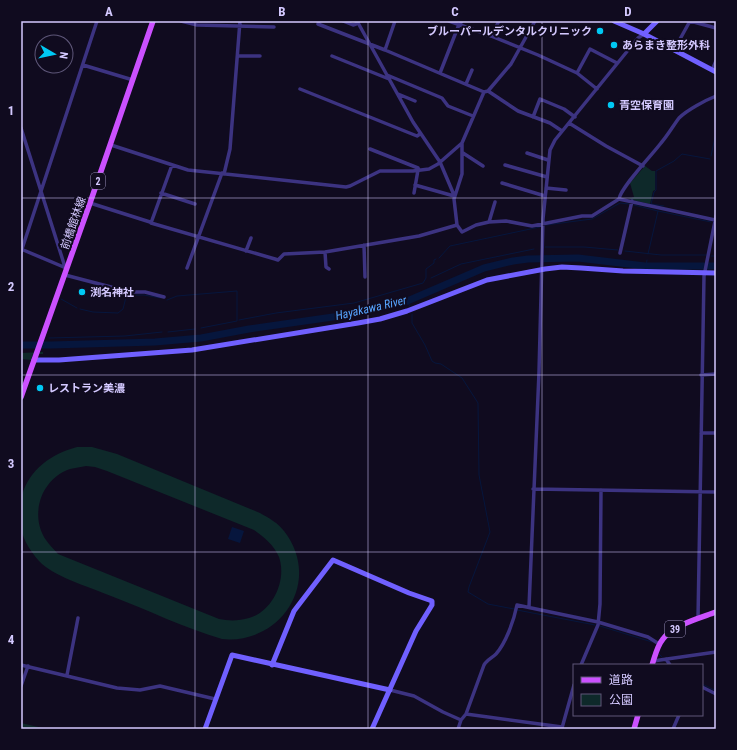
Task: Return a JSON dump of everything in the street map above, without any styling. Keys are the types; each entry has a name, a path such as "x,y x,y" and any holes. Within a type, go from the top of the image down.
{"main road":[{"name":"前橋館林線","path":"35,358 133,80 152,21"},
{"name":"2","path":"21,397 35,358"},
{"name":"39","path":"653,663 659,644 668,633 678,627 716,612"},
{"path":"634,729 638,716"}],"street":[{"path":"66,268 21,250 97,21"},
{"path":"181,21 274,28"},
{"path":"187,268 223,174 230,149 240,21"},
{"path":"319,21 318,24 486,92 518,111 550,123 562,131"},
{"path":"343,21 353,25 356,24 357,21 420,134 440,162 455,196"},
{"path":"385,50 395,21"},
{"path":"449,21 520,47 577,73 597,89"},
{"path":"440,73 448,50 462,21"},
{"path":"491,36 499,21"},
{"path":"110,146 188,170 346,187 380,171 429,169 440,162 462,143 473,116 486,92 511,64 535,21"},
{"path":"614,21 644,34 714,71 716,61"},
{"path":"529,607 539,372 543,223 548,160 551,145 638,38 657,21"},
{"path":"674,50 690,21 716,28"},
{"path":"577,73 590,49 617,63"},
{"path":"238,56 260,56"},
{"path":"332,56 389,79"},
{"path":"83,65 133,80"},
{"path":"466,84 472,70"},
{"path":"386,74 442,98 448,106 473,116"},
{"path":"300,89 417,136 420,134"},
{"path":"397,94 415,101"},
{"path":"619,200 631,179 662,143 679,118 710,98 716,96"},
{"path":"533,117 540,99 564,109 575,117"},
{"path":"569,123 642,166"},
{"path":"21,128 66,268"},
{"path":"462,143 462,174 455,196 454,208 457,225 460,231 464,232 476,225 489,222 506,221 532,226 582,216 592,216 619,200 632,201 716,218 705,272 701,375 698,619"},
{"path":"370,149 418,168 419,170"},
{"path":"463,153 483,166"},
{"path":"527,153 548,160"},
{"path":"150,222 172,165"},
{"path":"505,165 547,177"},
{"path":"414,193 419,170"},
{"path":"502,183 545,196"},
{"path":"415,185 455,196"},
{"path":"546,188 566,190"},
{"path":"161,193 195,204"},
{"path":"620,253 632,201"},
{"path":"489,222 495,202"},
{"path":"90,203 150,223 278,260 284,254 325,252 419,236 457,225"},
{"path":"246,251 252,238"},
{"path":"364,245 365,277"},
{"path":"325,252 326,267 329,269"},
{"path":"35,358 59,360 192,350 370,321 415,309 475,284 541,268 562,267 623,271 716,273"},
{"path":"65,275 130,292 145,292 164,297"},
{"path":"701,375 716,374"},
{"path":"701,433 716,433"},
{"path":"533,489 716,492"},
{"path":"582,664 598,622 600,604 601,490"},
{"path":"272,665 294,611 334,560 433,602 416,631 372,729"},
{"path":"458,729 461,720 466,714 484,665 496,654 506,637 517,605 598,622 648,637 659,644"},
{"path":"67,675 78,618"},
{"path":"653,663 666,659 716,652"},
{"path":"204,729 232,655 414,696 461,720"},
{"path":"666,659 669,664"},
{"path":"21,665 117,688 140,690 160,686 215,699"},
{"path":"21,686 28,666"},
{"path":"703,688 716,694"},
{"path":"466,714 562,728 573,689"},
{"path":"673,729 679,716"}],"green space":[{"path":"645,166 652,171 655,171 655,190 653,191 650,204 628,199 634,197 630,183"},
{"path":"43,352 43,354 33,354 31,360 21,359 21,353"},
{"path":"77,447 92,447 117,454 260,513 273,521 284,531 295,550 299,570 297,589 290,606 278,621 262,632 243,638 222,639 208,635 75,582 49,569 42,564 29,548 22,533 21,499 30,478 36,470 50,458","holes":["86,466 95,467 254,530 261,535 274,549 279,557 281,566 279,585 271,602 265,609 249,618 242,620 219,619 58,554 47,542 38,520 38,509 45,489 60,474 70,469"]},
{"path":"21,723 47,729 21,729"}],"water":[{"path":"232,527 244,531 240,543 228,539"}],"waterway":[{"path":"711,156 716,133"},
{"path":"664,206 651,204 654,192 656,190 656,171 674,161 682,154 710,159"},
{"path":"546,225 592,219 620,203 629,204"},
{"path":"634,205 658,211"},
{"path":"648,254 658,211 711,222"},
{"path":"439,258 450,246 540,227"},
{"path":"545,247 584,247 618,250"},
{"path":"431,278 461,264 534,249"},
{"path":"625,251 661,255 706,255"},
{"path":"711,256 716,256"},
{"name":"Hayakawa River","path":"21,345 155,342 201,338 249,329 340,316 405,302 484,268 528,259 578,258 645,266 716,266"},
{"path":"239,320 276,313 354,303 423,283 426,278 426,269 434,263 434,260 436,259"},
{"name":"Hayakawa River","path":"646,266 647,260"},
{"path":"167,300 177,296 237,291 237,321 201,328"},
{"path":"132,295 144,295 161,298"},
{"path":"80,309 93,312 118,313 123,309 126,297"},
{"path":"61,299 77,308"},
{"name":"Hayakawa River","path":"407,302 410,306"},
{"path":"412,314 412,323 425,345 432,361 441,364 462,378 478,403 479,475 490,532 468,592 488,604 514,609"},
{"path":"168,332 195,329"},
{"path":"49,338 125,336 162,332"},
{"path":"517,610 595,625"},
{"path":"600,626 652,642"},
{"path":"659,654 662,657"},
{"path":"703,684 716,691"}],"place":[{"name":"ブルーパールデンタルクリニック","path":"600,31"},
{"name":"あらまき整形外科","path":"614,45"},
{"name":"青空保育園","path":"611,105"},
{"name":"渕名神社","path":"82,292"},
{"name":"レストラン美濃","path":"40,388"}]}
